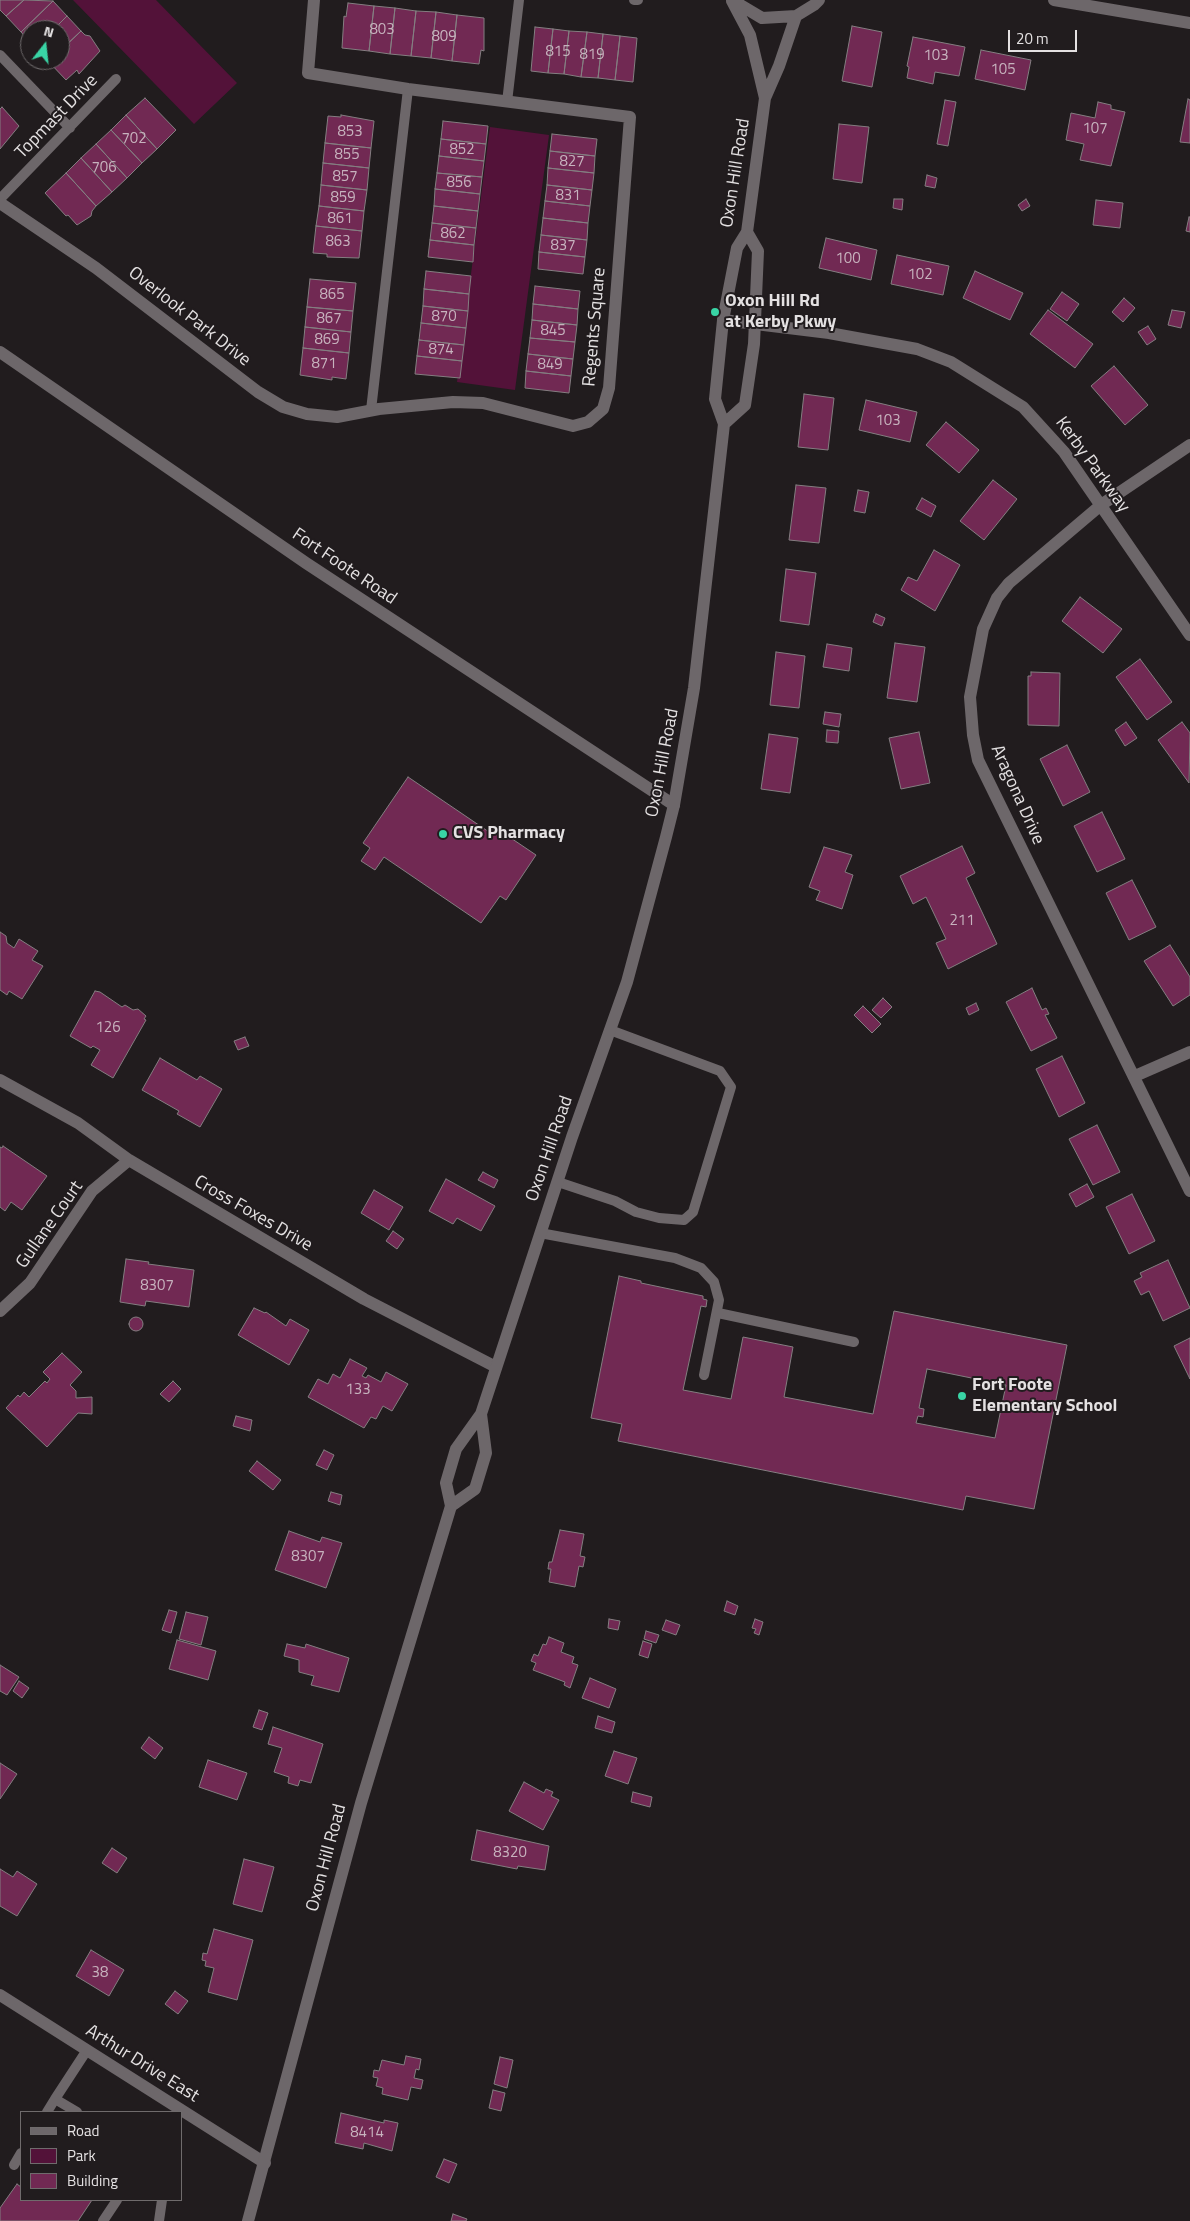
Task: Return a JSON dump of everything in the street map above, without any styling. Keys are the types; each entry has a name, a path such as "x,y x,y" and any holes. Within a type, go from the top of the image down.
{"street":[{"name":"Regents Square","path":"314,0 308,73 408,89 630,117 609,388 603,409 588,422 573,426 483,403 453,402 371,410"},
{"path":"732,0 762,18 796,16 819,0"},
{"name":"Oxon Hill Road","path":"732,0 750,35 765,98"},
{"path":"1061,1 1190,23"},
{"name":"Oxon Hill Road","path":"248,2221 360,1803 451,1506 446,1483 456,1449 481,1414 540,1233 627,982 674,805 694,688 724,424 715,399 723,320 737,248 747,232 765,98 779,66 796,16"},
{"name":"Overlook Park Drive","path":"0,204 96,268 258,392 283,407 307,414 337,417 371,410"},
{"path":"724,424 745,405 755,324 758,251 747,232"},
{"name":"Kerby Parkway","path":"723,320 829,332 910,347 951,362 1023,407 1064,452 1190,635"},
{"name":"Fort Foote Road","path":"0,352 314,569 674,805"},
{"name":"Aragona Drive","path":"1190,445 1101,505 1026,568 997,598 983,629 970,697 970,715 978,760 1135,1076 1190,1192"},
{"path":"1135,1076 1190,1052"},
{"name":"Cross Foxes Drive","path":"0,1080 78,1123 129,1160 364,1299 496,1367"},
{"name":"Gullane Court","path":"0,1311 30,1283 92,1191 129,1160"},
{"name":"Oxon Hill Road","path":"451,1506 475,1489 486,1453 481,1414"},
{"name":"Arthur Drive East","path":"0,1995 175,2110"},
{"name":"Arthur Drive East","path":"182,2114 265,2163"}],"lane":[{"path":"507,102 519,0"},
{"path":"0,56 70,128"},
{"name":"Topmast Drive","path":"0,198 116,79"},
{"path":"371,410 408,89"},
{"path":"558,1182 615,1201 636,1212 658,1218 684,1220 693,1212 732,1086 720,1071 610,1030"},
{"path":"540,1233 690,1262 700,1268 714,1282 719,1300 718,1313 704,1375"},
{"path":"718,1313 854,1342"},
{"path":"48,2111 86,2050"},
{"path":"55,2099 75,2111"},
{"path":"14,2165 20,2155"},
{"path":"103,2221 116,2201"},
{"path":"159,2221 162,2201"}],"green space":[{"path":"73,0 156,0 237,83 194,124"},
{"path":"490,127 549,135 515,390 457,382"}],"building":[{"path":"0,0 24,0 6,16 0,10"},
{"path":"24,0 53,1 33,20 20,20 20,31 6,16"},
{"path":"53,1 67,16 63,20 33,20"},
{"path":"348,3 374,6 369,51 342,48 344,16 346,17"},
{"path":"374,6 395,8 390,54 369,51"},
{"path":"395,8 416,11 411,56 390,54"},
{"path":"416,11 436,12 431,58 411,56"},
{"path":"436,12 457,15 452,61 431,58"},
{"path":"457,15 484,18 484,51 481,50 479,64 452,61"},
{"path":"67,16 81,31 70,41 70,20 63,20"},
{"path":"852,26 882,32 872,87 842,81"},
{"path":"535,27 553,29 548,73 531,71"},
{"path":"553,29 569,31 564,74 548,73"},
{"path":"81,31 85,35 90,36 100,51 79,74 77,70 66,80 57,70 70,70 70,41"},
{"path":"569,31 587,32 581,77 564,74"},
{"path":"587,32 603,34 598,78 581,77"},
{"path":"603,34 620,36 615,80 598,78"},
{"path":"620,36 637,38 633,82 615,80"},
{"path":"913,37 965,47 959,76 935,72 933,84 907,78 909,67 907,66"},
{"path":"981,50 1031,60 1025,90 975,79"},
{"path":"145,98 176,130 157,149 126,115"},
{"path":"1188,99 1190,100 1190,143 1180,142"},
{"path":"945,100 956,102 948,146 937,144"},
{"path":"1098,102 1111,105 1111,109 1125,112 1111,166 1080,160 1084,144 1066,140 1071,113 1095,118"},
{"path":"2,107 19,126 0,149 0,109"},
{"path":"126,115 157,149 142,163 111,130"},
{"path":"341,115 374,121 371,148 325,143 328,116 341,117"},
{"path":"443,121 488,126 486,144 441,139"},
{"path":"839,124 869,127 862,183 833,179"},
{"path":"111,130 142,163 127,178 96,144"},
{"path":"552,134 597,139 595,156 550,151"},
{"path":"441,139 486,144 484,161 439,156"},
{"path":"325,143 371,148 369,168 323,163"},
{"path":"96,144 127,178 112,192 81,158"},
{"path":"550,151 595,156 594,173 548,168"},
{"path":"439,156 484,161 482,177 437,173"},
{"path":"81,158 112,192 96,206 66,173"},
{"path":"323,163 369,168 367,190 321,185"},
{"path":"548,168 594,173 592,190 547,185"},
{"path":"66,173 96,206 91,216 77,225 45,193"},
{"path":"437,173 482,177 480,194 435,189"},
{"path":"927,175 937,178 935,188 925,186"},
{"path":"321,185 367,190 364,211 319,206"},
{"path":"547,185 592,190 590,206 545,201"},
{"path":"435,189 480,194 478,211 434,206"},
{"path":"894,199 903,199 902,210 893,208"},
{"path":"1026,199 1030,206 1022,211 1018,205"},
{"path":"1096,200 1123,203 1120,228 1093,225"},
{"path":"545,201 590,206 588,223 543,218"},
{"path":"319,206 364,211 362,231 316,226"},
{"path":"434,206 478,211 476,228 432,223"},
{"path":"1190,217 1190,232 1186,231"},
{"path":"543,218 588,223 587,240 541,235"},
{"path":"432,223 476,228 474,245 430,240"},
{"path":"316,226 362,231 359,258 327,257 327,254 313,253"},
{"path":"541,235 587,240 585,257 539,252"},
{"path":"826,238 877,250 871,280 819,268"},
{"path":"430,240 474,245 473,262 428,257"},
{"path":"539,252 585,257 583,274 538,269"},
{"path":"897,255 949,266 943,295 891,284"},
{"path":"426,271 471,276 469,294 424,289"},
{"path":"975,271 1023,293 1010,320 963,298"},
{"path":"310,279 356,283 353,311 307,307"},
{"path":"535,286 580,291 578,309 533,304"},
{"path":"424,289 469,294 468,311 423,306"},
{"path":"1062,292 1079,304 1067,321 1050,309"},
{"path":"1124,298 1135,308 1123,322 1112,312"},
{"path":"533,304 578,309 577,325 532,320"},
{"path":"423,306 468,311 466,328 421,323"},
{"path":"307,307 353,311 351,332 305,327"},
{"path":"1048,310 1093,344 1075,368 1030,334"},
{"path":"1172,310 1185,312 1181,328 1168,325"},
{"path":"532,320 577,325 575,342 530,338"},
{"path":"421,323 466,328 464,345 419,340"},
{"path":"1148,326 1156,339 1147,345 1138,332"},
{"path":"305,327 351,332 349,353 303,348"},
{"path":"530,338 575,342 573,359 528,354"},
{"path":"419,340 464,345 462,361 417,356"},
{"path":"303,348 349,353 346,379 332,377 332,380 300,375"},
{"path":"528,354 573,359 571,376 526,371"},
{"path":"417,356 462,361 460,378 415,374"},
{"path":"1114,366 1148,405 1125,425 1091,386"},
{"path":"526,371 571,376 569,393 525,388"},
{"path":"804,394 834,398 828,450 798,447"},
{"path":"866,400 917,412 910,442 859,430"},
{"path":"946,422 979,450 959,473 926,445"},
{"path":"993,480 1017,499 984,540 960,521"},
{"path":"796,485 826,488 819,543 789,540"},
{"path":"858,490 869,492 865,513 854,511"},
{"path":"922,498 936,506 931,517 916,509"},
{"path":"934,550 960,565 935,611 901,590 908,577 917,581"},
{"path":"786,569 816,573 809,625 780,621"},
{"path":"1080,597 1122,629 1103,653 1062,621"},
{"path":"876,614 885,618 882,626 873,622"},
{"path":"895,643 925,647 917,702 887,698"},
{"path":"827,644 852,648 849,671 823,667"},
{"path":"776,652 805,656 799,708 770,705"},
{"path":"1140,659 1172,702 1147,720 1116,677"},
{"path":"1031,672 1060,673 1059,726 1028,725 1028,676 1031,676"},
{"path":"825,712 841,714 839,727 823,724"},
{"path":"1126,722 1137,738 1125,746 1115,730"},
{"path":"1182,722 1190,733 1189,783 1158,740"},
{"path":"827,730 839,731 838,743 826,742"},
{"path":"919,732 930,783 901,789 889,738"},
{"path":"769,734 798,738 790,793 761,789"},
{"path":"1067,745 1090,792 1063,806 1040,759"},
{"path":"408,777 492,834 496,828 536,855 506,900 500,896 481,923 384,857 375,870 361,861 370,848 363,843"},
{"path":"1102,812 1125,859 1097,872 1074,826"},
{"path":"962,846 975,873 966,878 997,944 948,969 936,943 946,939 926,897 913,904 900,876"},
{"path":"824,847 852,855 845,872 853,875 842,909 816,900 820,891 809,887"},
{"path":"1132,880 1156,927 1129,940 1106,893"},
{"path":"0,932 6,936 7,943 14,948 19,939 38,951 32,960 43,966 22,999 9,991 7,995 0,990"},
{"path":"1170,945 1190,977 1190,995 1173,1006 1144,961"},
{"path":"1032,988 1042,1010 1046,1008 1049,1014 1045,1015 1057,1038 1031,1051 1006,1002"},
{"path":"95,991 100,992 122,1007 125,1005 133,1010 138,1009 146,1016 144,1019 146,1020 113,1078 91,1065 100,1050 93,1046 91,1048 70,1036"},
{"path":"883,998 892,1007 881,1018 872,1010"},
{"path":"976,1003 979,1010 969,1015 966,1008"},
{"path":"863,1006 881,1024 872,1033 854,1015"},
{"path":"245,1037 249,1046 238,1050 234,1041"},
{"path":"1062,1056 1085,1103 1059,1117 1036,1069"},
{"path":"160,1058 197,1080 200,1076 222,1089 200,1127 177,1114 179,1111 142,1090"},
{"path":"1097,1125 1120,1172 1093,1185 1069,1139"},
{"path":"3,1146 47,1176 22,1210 11,1202 5,1211 0,1207 0,1147 2,1148"},
{"path":"483,1172 498,1180 494,1188 478,1180"},
{"path":"446,1179 495,1206 481,1231 457,1218 453,1224 429,1211"},
{"path":"1087,1184 1094,1197 1076,1207 1069,1194"},
{"path":"374,1190 403,1207 389,1230 361,1213"},
{"path":"1132,1194 1155,1241 1129,1254 1106,1207"},
{"path":"393,1231 404,1239 397,1249 386,1241"},
{"path":"126,1259 194,1270 189,1307 146,1301 145,1306 120,1302"},
{"path":"1168,1260 1190,1308 1163,1321 1149,1291 1141,1295 1134,1281 1142,1277 1140,1273"},
{"path":"619,1276 641,1281 641,1283 703,1296 703,1299 707,1300 706,1307 701,1306 683,1390 731,1399 743,1337 793,1347 784,1397 873,1414 894,1311 1067,1345 1034,1509 966,1496 963,1510 618,1441 622,1424 591,1418"},
{"path":"254,1308 266,1312 286,1326 290,1319 309,1330 289,1365 238,1335"},
{"path":"133,1317 139,1317 143,1324 139,1331 133,1331 129,1327 129,1321"},
{"path":"1190,1338 1190,1379 1174,1346"},
{"path":"62,1353 82,1372 70,1385 76,1391 76,1398 92,1397 92,1414 78,1413 47,1447 6,1408 18,1395 20,1397 24,1392 29,1397 45,1381 47,1383 50,1379 43,1372"},
{"path":"350,1359 367,1368 362,1376 366,1378 368,1375 381,1382 386,1372 408,1384 392,1411 383,1406 376,1419 371,1417 364,1428 308,1397 318,1379 328,1384 333,1374 340,1378"},
{"name":"Fort Foote Elementary School","path":"927,1369 1006,1385 995,1438 916,1423 918,1416 923,1417 924,1409 919,1408"},
{"path":"173,1381 181,1389 169,1402 160,1394"},
{"path":"236,1416 252,1420 250,1431 233,1426"},
{"path":"324,1450 334,1455 327,1470 316,1465"},
{"path":"257,1461 281,1480 273,1490 249,1471"},
{"path":"331,1492 342,1495 340,1505 328,1501"},
{"path":"560,1530 584,1534 580,1556 585,1557 583,1567 579,1566 575,1587 549,1582 551,1569 548,1569 549,1562 552,1562"},
{"path":"289,1531 320,1542 322,1537 342,1543 326,1588 275,1570"},
{"path":"727,1601 738,1606 735,1615 724,1611"},
{"path":"169,1610 177,1612 171,1633 162,1630"},
{"path":"186,1612 208,1617 201,1645 179,1639"},
{"path":"609,1619 620,1621 618,1630 608,1628"},
{"path":"755,1619 763,1622 759,1635 754,1633 756,1629 752,1628"},
{"path":"666,1620 680,1625 676,1635 662,1630"},
{"path":"646,1631 659,1635 656,1643 644,1639"},
{"path":"549,1637 564,1643 561,1652 574,1657 572,1663 578,1665 570,1688 564,1685 565,1682 533,1670 536,1663 531,1661 534,1654 538,1656 543,1644 546,1645"},
{"path":"177,1640 216,1651 208,1680 169,1669"},
{"path":"643,1641 652,1644 648,1658 639,1655"},
{"path":"287,1644 305,1648 306,1644 349,1658 339,1692 311,1685 314,1676 299,1672 299,1660 284,1656"},
{"path":"0,1665 19,1677 7,1695 0,1691"},
{"path":"590,1678 616,1689 609,1708 582,1698"},
{"path":"19,1681 29,1688 22,1698 13,1691"},
{"path":"259,1710 268,1713 262,1730 253,1727"},
{"path":"598,1716 615,1722 612,1733 595,1728"},
{"path":"273,1727 323,1744 311,1783 300,1780 298,1786 288,1783 289,1777 274,1772 282,1748 268,1744"},
{"path":"149,1737 163,1748 155,1759 141,1748"},
{"path":"614,1751 637,1758 628,1784 605,1776"},
{"path":"208,1760 247,1773 237,1800 199,1787"},
{"path":"0,1763 17,1774 0,1799"},
{"path":"524,1782 544,1793 546,1789 553,1792 551,1796 559,1800 543,1830 509,1811"},
{"path":"633,1792 652,1797 650,1807 631,1802"},
{"path":"477,1830 549,1846 545,1870 518,1866 517,1869 471,1860"},
{"path":"112,1848 127,1858 117,1873 102,1863"},
{"path":"244,1859 274,1867 262,1912 233,1904"},
{"path":"0,1869 13,1877 17,1871 37,1884 17,1916 0,1906"},
{"path":"214,1929 253,1940 237,2000 208,1992 214,1968 205,1966 206,1961 202,1960 203,1953 207,1954"},
{"path":"91,1950 124,1970 109,1996 76,1976"},
{"path":"175,1991 188,2001 178,2014 165,2004"},
{"path":"406,2056 421,2059 419,2070 416,2069 414,2078 423,2080 421,2089 411,2087 408,2100 382,2094 383,2088 376,2086 378,2078 373,2077 374,2070 379,2071 382,2060 404,2065"},
{"path":"500,2057 513,2060 507,2088 494,2084"},
{"path":"493,2090 505,2093 501,2111 489,2108"},
{"path":"341,2113 384,2123 384,2120 398,2123 392,2151 364,2143 363,2149 335,2143"},
{"path":"444,2159 457,2164 449,2183 436,2177"},
{"path":"17,2184 20,2186 20,2201 91,2201 78,2221 0,2221 0,2208"},
{"path":"453,2214 467,2219 466,2221 451,2221"}],"place":[{"name":"Oxon Hill Rd at Kerby Pkwy","path":"715,312"},
{"name":"CVS Pharmacy","path":"443,834"},
{"name":"Fort Foote Elementary School","path":"962,1396"}]}
